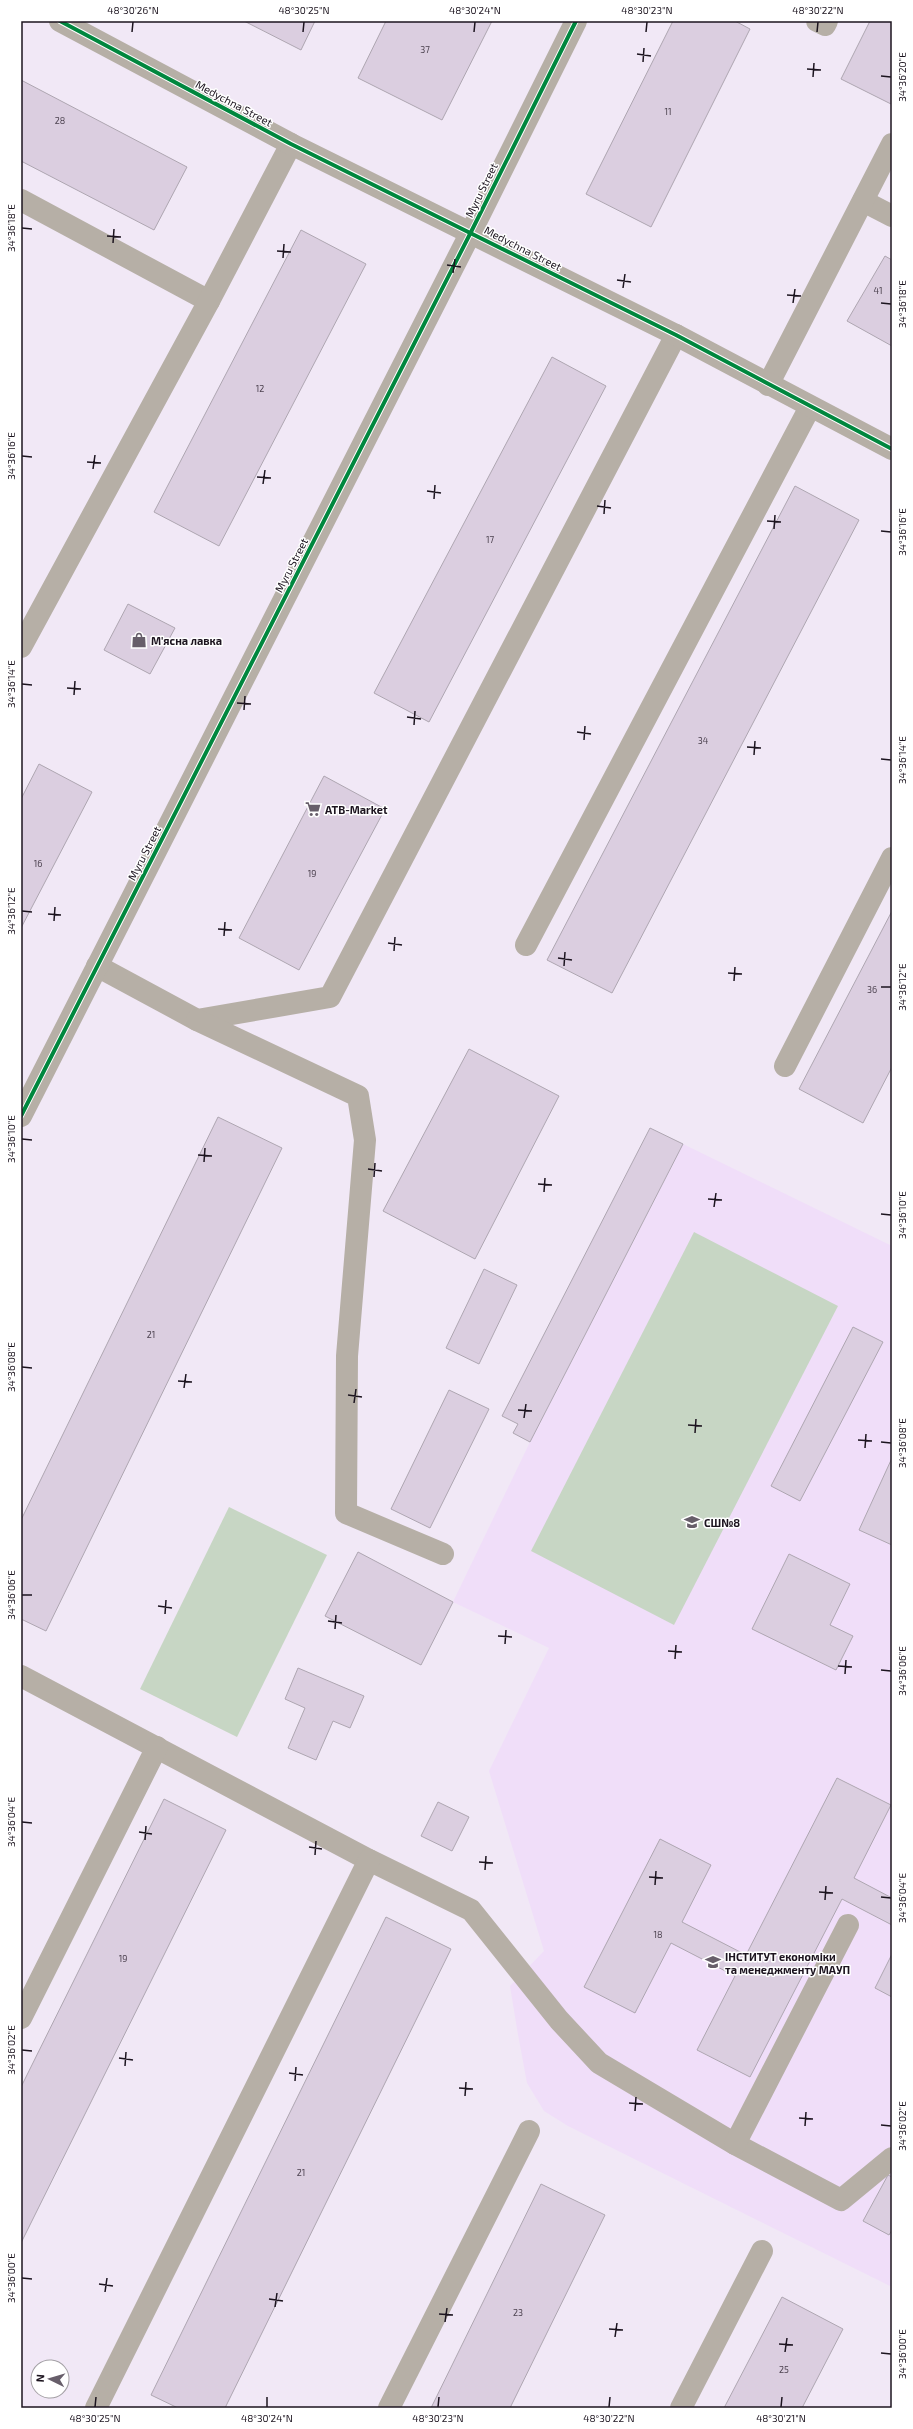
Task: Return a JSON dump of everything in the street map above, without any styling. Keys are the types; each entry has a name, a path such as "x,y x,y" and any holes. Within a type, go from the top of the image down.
{"street":[{"name":"Medychna Street","path":"60,21 291,144 676,335 768,385 892,449"},
{"name":"Myru Street","path":"21,1116 471,232 576,21"},
{"path":"817,21 825,25 827,21"},
{"path":"21,647 28,616 210,301 291,144"},
{"path":"768,385 892,144"},
{"path":"21,200 210,301"},
{"path":"863,201 892,216"},
{"path":"197,1020 330,997 676,335"},
{"path":"526,945 810,407"},
{"path":"785,1066 892,858"},
{"path":"97,966 197,1020 358,1096 365,1140 347,1356 346,1513 443,1554"},
{"path":"21,1676 368,1860 472,1910 559,2020 599,2063 735,2144 842,2200 892,2158"},
{"path":"21,2018 157,1747"},
{"path":"96,2408 368,1860"},
{"path":"735,2144 848,1925"},
{"path":"389,2408 529,2132"},
{"path":"681,2408 762,2251"}],"shaded area":[{"path":"683,1144 892,1246 892,2287 568,2126 544,2111 527,2083 517,2029 510,1986 544,1951 489,1771 549,1648 453,1602 530,1442"}],"green space":[{"path":"694,1232 838,1306 674,1625 531,1551"},
{"path":"229,1507 327,1555 237,1737 140,1689"}],"building":[{"path":"244,21 315,21 301,50"},
{"path":"386,21 492,21 442,120 358,78"},
{"path":"673,21 735,21 750,29 651,227 586,194"},
{"path":"870,21 892,21 891,104 841,79"},
{"path":"21,80 187,167 154,230 21,161"},
{"path":"301,230 366,264 219,546 154,512"},
{"path":"885,256 892,260 892,346 847,321"},
{"path":"552,357 606,386 429,722 374,693"},
{"path":"795,486 859,520 612,993 547,960"},
{"path":"128,604 175,628 150,674 104,650"},
{"path":"39,764 92,792 21,928 21,799"},
{"path":"324,776 385,809 299,970 239,938"},
{"path":"892,911 892,1067 863,1123 799,1089"},
{"path":"469,1049 559,1096 475,1259 383,1211"},
{"path":"218,1117 282,1148 46,1631 21,1619 21,1520"},
{"path":"650,1128 683,1144 530,1442 513,1433 518,1424 502,1416"},
{"path":"484,1269 517,1285 479,1364 446,1348"},
{"path":"853,1327 883,1342 800,1501 771,1486"},
{"path":"449,1390 489,1409 430,1528 391,1509"},
{"path":"892,1458 892,1545 859,1530"},
{"path":"358,1552 453,1602 421,1665 325,1616"},
{"path":"789,1554 850,1584 830,1625 853,1636 836,1670 752,1629"},
{"path":"298,1668 364,1696 350,1728 333,1721 316,1760 288,1748 305,1708 285,1699"},
{"path":"837,1778 891,1805 854,1878 892,1898 892,1925 842,1899 750,2077 697,2050 735,1976 671,1943 635,2013 584,1987 660,1839 711,1865 682,1922 746,1955"},
{"path":"164,1799 226,1830 21,2243 21,2087"},
{"path":"438,1802 469,1817 452,1851 421,1836"},
{"path":"386,1917 451,1949 225,2408 178,2408 151,2395"},
{"path":"892,1954 892,1997 875,1988"},
{"path":"888,2175 892,2177 892,2230 889,2235 863,2221"},
{"path":"541,2184 605,2215 510,2408 431,2408"},
{"path":"782,2297 843,2329 802,2408 724,2408"}],"cycle path":[{"path":"60,21 291,144 676,335 892,449"},
{"path":"21,1116 471,232 576,21"}],"place":[{"name":"М'ясна лавка","path":"139,640"},
{"name":"ATB-Market","path":"313,809"},
{"name":"СШ№8","path":"692,1522"},
{"name":"ІНСТИТУТ економіки та менеджменту МАУП","path":"713,1962"}]}
